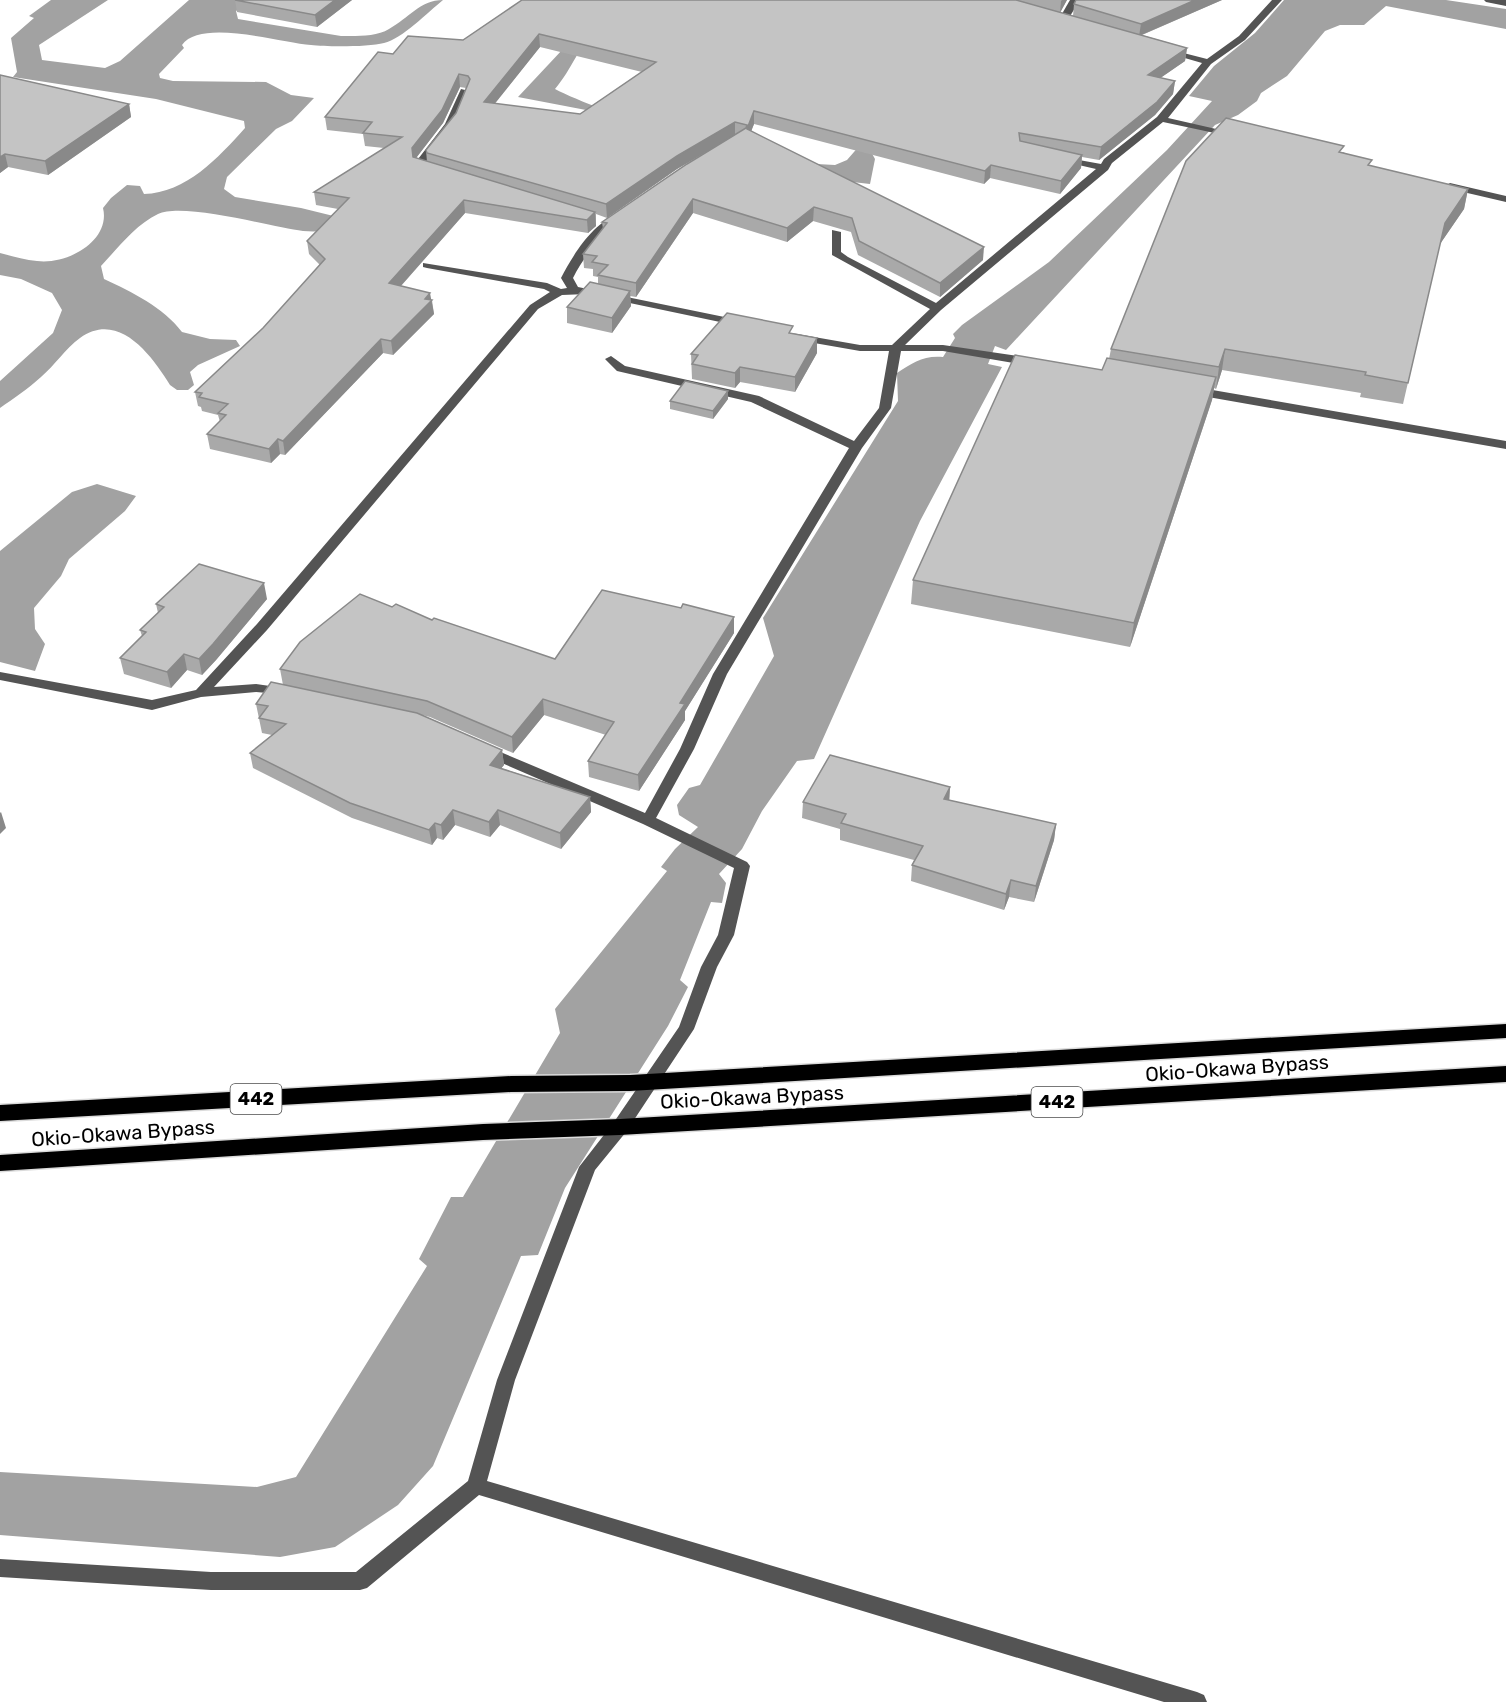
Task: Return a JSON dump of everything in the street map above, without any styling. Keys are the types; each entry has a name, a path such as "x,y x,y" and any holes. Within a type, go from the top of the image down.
{"highway":[{"name":"Okio-Okawa Bypass","path":"0,1113 511,1084 630,1083 1506,1031"},
{"name":"Okio-Okawa Bypass","path":"0,1163 483,1132 614,1127 1506,1074"}],"street":[{"path":"1065,19 1075,0"},
{"path":"648,820 687,749 720,674 856,447 885,408 891,365 897,346 937,308 1104,168 1107,161 1161,119 1208,62 1242,38 1276,0"},
{"path":"1489,0 1506,3"},
{"path":"1053,16 1076,22"},
{"path":"1153,46 1208,62"},
{"path":"442,177 422,170 420,163 450,125 464,91"},
{"path":"1161,119 1248,139"},
{"path":"1046,155 1104,168"},
{"path":"1439,184 1506,199"},
{"path":"574,290 567,278 578,255 603,222 627,211"},
{"path":"836,232 836,253 937,308"},
{"path":"427,265 548,286 558,292"},
{"path":"201,693 262,627 534,307 558,292 574,290 747,325"},
{"path":"787,334 860,348 897,346 943,348 1041,364"},
{"path":"611,360 621,369 755,399 856,447"},
{"path":"1182,389 1506,445"},
{"path":"0,676 152,705 201,693 256,688 305,695"},
{"path":"0,1568 211,1581 360,1581 476,1486 506,1380 588,1167 614,1127 651,1081 686,1029 709,967 726,934 742,866 648,820 474,746"},
{"path":"476,1486 1197,1702"}],"shaded area":[{"path":"51,0 108,0 39,45 42,60 105,68 120,61 189,0 253,0 236,11 238,19 353,36 384,32 421,6 443,0 399,36 377,44 318,46 242,34 206,33 192,37 182,45 184,48 159,74 160,78 173,81 266,82 291,95 314,98 292,121 276,129 227,177 224,189 235,197 301,208 366,224 327,231 303,231 228,216 170,211 158,214 134,231 101,266 104,279 156,308 182,332 210,339 236,340 240,346 198,365 190,372 194,385 188,390 177,390 170,385 154,361 133,340 108,329 94,331 80,338 36,381 0,408 0,381 53,333 62,310 52,293 21,279 0,275 0,253 37,261 61,259 73,255 94,240 104,220 103,208 127,185 140,186 144,194 159,192 187,181 212,162 245,128 244,121 156,99 13,77 17,72 11,38 34,18 29,16"},
{"path":"582,0 632,0 594,33 555,89 591,105 636,120 659,123 668,120 714,76 791,18 900,65 938,75 942,85 871,143 870,150 875,159 870,184 739,169 727,173 695,201 653,221 644,222 643,218 696,179 746,160 835,165 847,160 881,121 918,91 919,82 795,27 723,83 656,144 582,121 586,110 518,97 593,17 591,5"},
{"path":"1284,0 1446,0 1506,9 1506,29 1386,6 1364,25 1340,25 1325,31 1287,76 1261,93 1257,101 1238,115 1215,125 1006,350 995,346 988,364 1002,367 920,521 814,759 797,761 762,811 742,849 719,874 726,883 722,903 711,902 680,980 688,987 668,1026 565,1188 538,1255 521,1256 433,1466 398,1505 335,1547 280,1557 0,1535 0,1472 257,1487 296,1477 427,1266 419,1259 451,1197 463,1197 560,1033 555,1009 667,871 661,867 675,849 698,827 679,815 677,805 689,788 700,785 774,656 763,618 898,401 897,373 924,359 943,357 955,338 953,334 962,325 1049,262 1167,150 1212,101 1189,96 1214,66 1255,33"},
{"path":"97,484 136,496 125,511 69,559 61,576 34,608 35,629 45,644 35,671 0,662 0,551 72,492"}],"building":[{"path":"235,0 335,0 315,15"},
{"path":"522,0 1016,0 1187,48 1148,75 1175,81 1157,102 1101,147 1019,133 1020,141 1082,155 1061,181 991,165 985,171 754,111 747,129 984,247 940,283 859,241 852,218 814,207 787,228 693,199 636,283 598,275 608,265 592,262 597,256 583,254 607,223 602,222 687,164 746,128 747,125 735,122 677,156 606,204 427,153 426,150 456,113 470,79 468,76 459,74 442,110 412,148 413,157 595,212 587,220 464,200 389,283 430,293 425,299 432,300 391,341 381,339 283,441 278,439 269,449 207,434 226,415 218,413 228,404 199,397 202,393 195,392 263,328 325,259 307,241 349,198 314,192 402,137 363,133 372,122 325,117 378,52 393,54 408,36 463,40","holes":["539,34 656,62 580,114 484,102"]},
{"path":"1076,0 1195,0 1141,24 1074,4"},
{"path":"0,75 129,104 45,161 5,154 0,157"},
{"path":"1226,118 1344,146 1339,152 1372,160 1368,165 1468,189 1445,223 1408,383 1365,375 1366,372 1225,349 1219,367 1111,349 1186,161"},
{"path":"590,282 630,291 612,318 567,307"},
{"path":"727,313 793,326 789,333 817,338 795,377 740,367 735,373 692,364 698,355 691,354"},
{"path":"1015,355 1102,370 1107,358 1216,377 1134,623 913,580"},
{"path":"685,381 728,391 713,411 670,401"},
{"path":"199,564 264,583 199,659 184,654 167,672 120,658 146,632 140,630 164,607 156,604"},
{"path":"602,590 681,608 683,604 734,617 680,703 685,704 638,775 588,761 614,722 543,699 512,737 427,701 280,669 300,642 360,594 392,607 396,604 432,620 434,618 555,659"},
{"path":"271,682 417,713 502,750 490,765 590,797 560,833 498,810 489,822 453,810 441,825 435,823 429,830 350,803 250,753 286,724 259,718 268,706 256,704"},
{"path":"830,755 950,787 944,799 1056,824 1036,886 1011,880 1006,894 912,865 923,846 841,823 846,814 803,802"}]}
